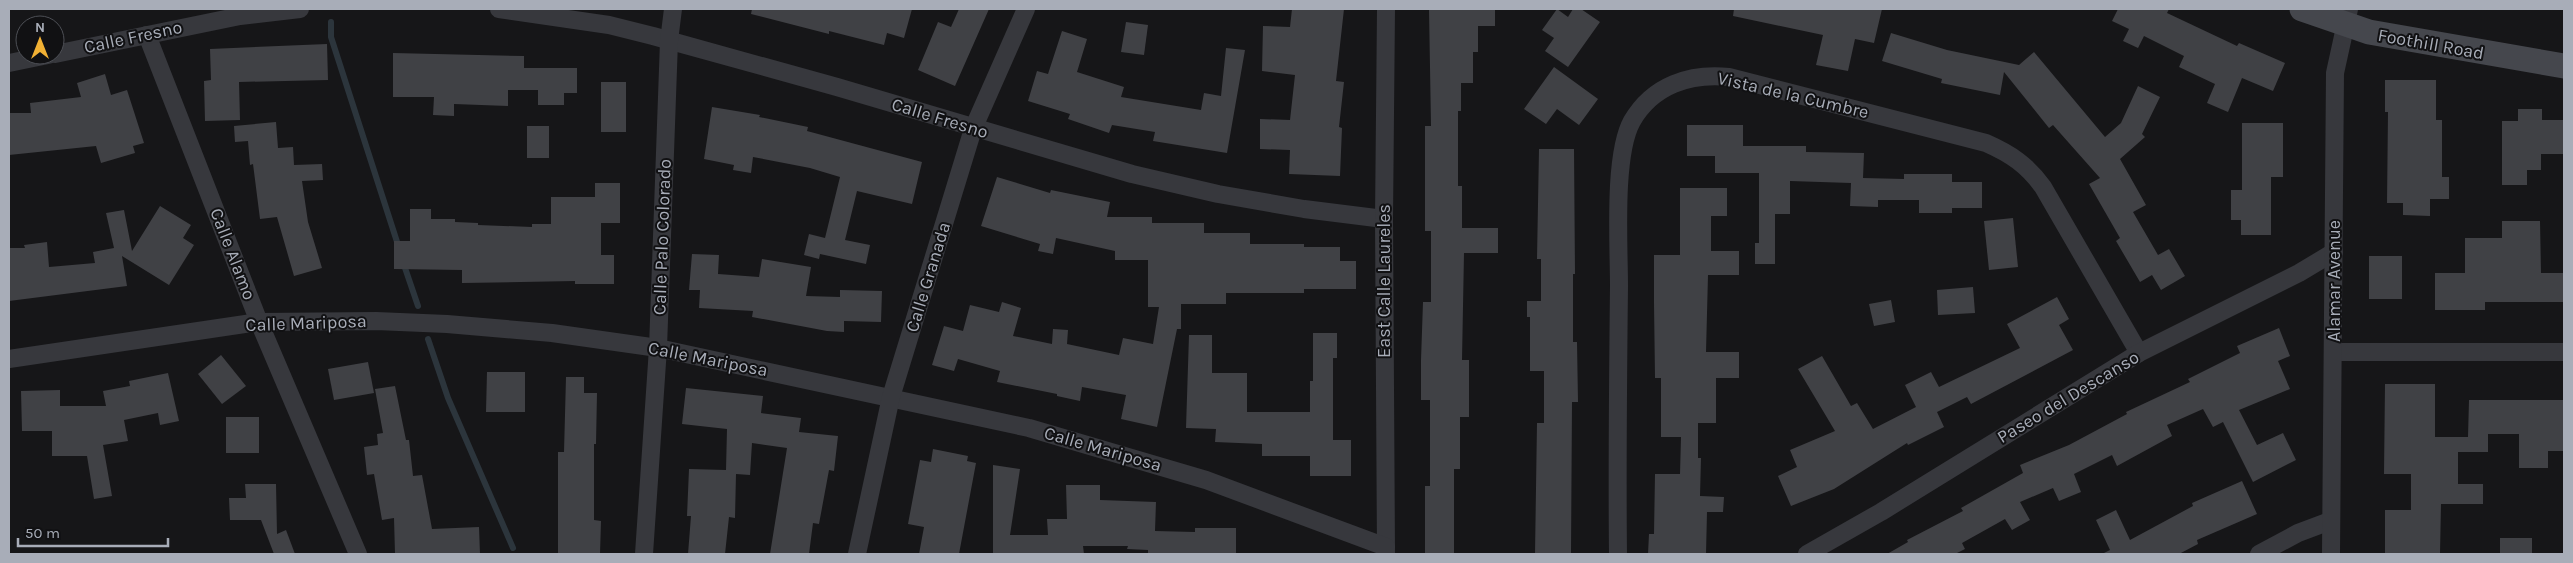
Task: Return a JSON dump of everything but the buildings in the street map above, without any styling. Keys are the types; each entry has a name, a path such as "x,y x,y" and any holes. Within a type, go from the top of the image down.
{"main road":[{"name":"Foothill Road","path":"2302,9 2347,17 2369,32 2564,66"}],"street":[{"name":"Calle Fresno","path":"65,52 240,16 300,9"},
{"name":"Calle Fresno","path":"499,9 609,25 837,87 1132,174 1218,194 1304,209 1384,219"},
{"name":"Calle Palo Colorado","path":"644,554 658,348 669,41 672,9"},
{"name":"Calle Granada","path":"857,554 891,397 973,128 1026,9"},
{"name":"East Calle Laureles","path":"1386,9 1384,219 1386,551"},
{"name":"Alamar Avenue","path":"2331,554 2335,73 2347,17"},
{"name":"Calle Alamo","path":"147,35 259,322 358,554"},
{"name":"Vista de la Cumbre","path":"1618,554 1621,157 1625,138 1632,121 1643,106 1658,93 1674,83 1692,77 1710,75 1729,77 1986,143 2015,157 2030,170 2043,187 2139,353"},
{"name":"Paseo del Descanso","path":"1807,554 1881,512 2139,353 2299,273 2334,252"},
{"name":"Calle Mariposa","path":"9,359 259,322 376,320 552,333 658,348 1010,424 1127,455 1206,480 1386,551"},
{"path":"2334,352 2564,352"},
{"path":"2259,554 2298,533 2330,521"}],"waterway":[{"path":"331,22 331,37 399,248"},
{"path":"403,262 418,306"},
{"path":"428,339 448,398 513,548"}]}
